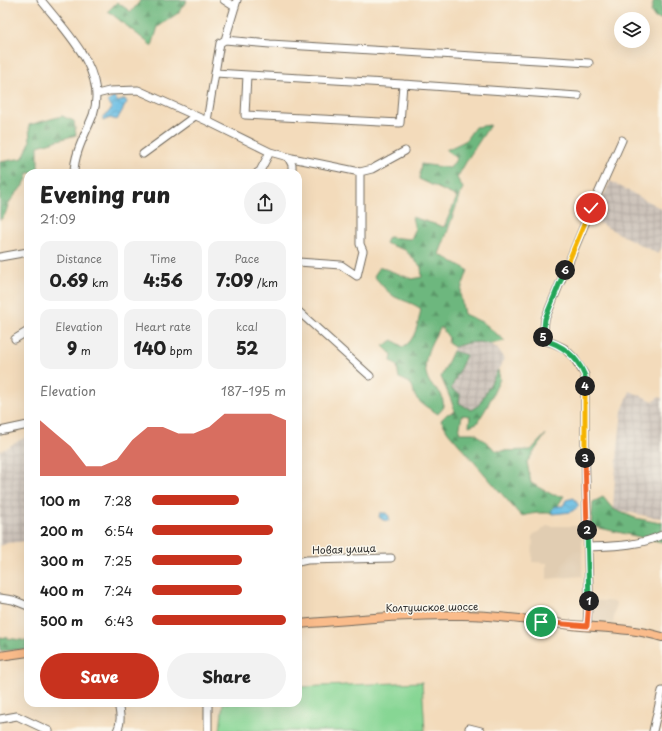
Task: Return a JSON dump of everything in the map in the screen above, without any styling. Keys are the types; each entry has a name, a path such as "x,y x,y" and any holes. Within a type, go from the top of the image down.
{"main road":[{"name":"Колтушское шоссе","path":"302,624 462,615 506,617 643,632 662,637"},
{"path":"0,656 24,653"}],"street":[{"path":"41,0 79,48 92,73 97,94 94,112 78,151 74,169"},
{"path":"224,0 236,3 225,40"},
{"path":"207,121 220,43 225,40 588,63"},
{"path":"215,73 578,96"},
{"path":"247,75 245,115 400,123 403,84"},
{"path":"97,94 109,91 138,90 207,121 270,152 360,172 372,169 405,151"},
{"path":"144,154 195,116"},
{"path":"587,626 589,590 585,447 585,375 574,358 564,348 553,342 543,340 545,319 588,216 622,140"},
{"path":"261,169 270,152"},
{"path":"288,157 292,165 292,169"},
{"path":"302,262 341,265 357,276 363,251 360,244 360,172"},
{"path":"0,257 24,253"},
{"path":"302,315 370,376"},
{"path":"15,339 24,333"},
{"path":"0,431 24,426"},
{"path":"588,547 638,544 662,535"},
{"name":"Новая улица","path":"302,561 391,558"},
{"path":"0,598 13,600 24,604"},
{"path":"653,731 662,691"},
{"path":"117,731 120,726 119,707"},
{"path":"208,707 208,731"},
{"path":"0,719 17,716 49,731"},
{"path":"469,728 481,731"}],"shaded area":[{"path":"610,181 662,209 662,247 658,254 593,220"},
{"path":"479,342 490,344 497,348 504,359 479,405 471,410 459,403 451,389 466,355 453,351 454,347 467,343"},
{"path":"630,391 653,401 656,400 657,397 662,398 662,518 613,509 622,411"},
{"path":"24,438 24,541 8,543 0,546 0,451"},
{"path":"547,526 582,526 582,576 547,579 547,563 532,562 533,535"},
{"path":"593,600 616,602 613,624 594,621 592,619"}],"green space":[{"path":"141,0 187,0 178,13 158,27 152,46 108,11 117,2 131,12"},
{"path":"654,0 662,0 662,19 655,18 651,12"},
{"path":"62,116 74,121 76,135 38,146 39,169 24,169 24,185 9,203 5,215 0,220 0,162 23,158 30,142 29,125"},
{"path":"490,125 457,178 463,188 439,254 468,270 460,293 464,314 484,323 505,341 490,344 479,342 467,343 454,347 448,343 449,338 441,327 433,340 427,354 426,361 427,376 430,383 440,393 443,399 444,407 438,414 419,401 414,394 412,386 399,378 397,366 391,361 392,355 383,346 393,340 403,347 407,344 414,336 416,331 421,309 392,295 374,276 380,267 412,279 422,277 421,267 405,250 385,243 388,237 411,239 415,230 412,217 444,227 457,197 419,179 421,164 450,168 457,158 446,150 465,141 475,127"},
{"path":"453,351 466,355 451,389 460,394 459,403 471,410 479,405 498,370 500,379 487,407 477,423 469,426 470,416 462,415 459,433 475,433 497,451 531,450 546,434 527,462 531,483 553,495 564,496 553,513 537,513 521,516 448,432 441,420 447,414 455,412 441,377"},
{"path":"603,497 613,509 635,518 660,523 662,522 662,542 591,526 593,502"},
{"path":"0,637 24,640 24,649 0,651"},
{"path":"422,682 425,731 220,731 223,707 302,707 302,687"}],"water":[{"path":"114,97 118,102 125,99 127,102 117,120 110,118 103,121 103,116 106,115 112,108 107,102"},
{"path":"574,498 579,506 571,512 553,514 551,511 555,506 563,506 566,500"},
{"path":"380,513 386,513 389,516 389,521 383,520 379,517"}],"route":[{"path":"541,622 587,626 589,590 585,447 585,375 574,358 564,348 553,342 543,340 545,319 591,208"}]}
